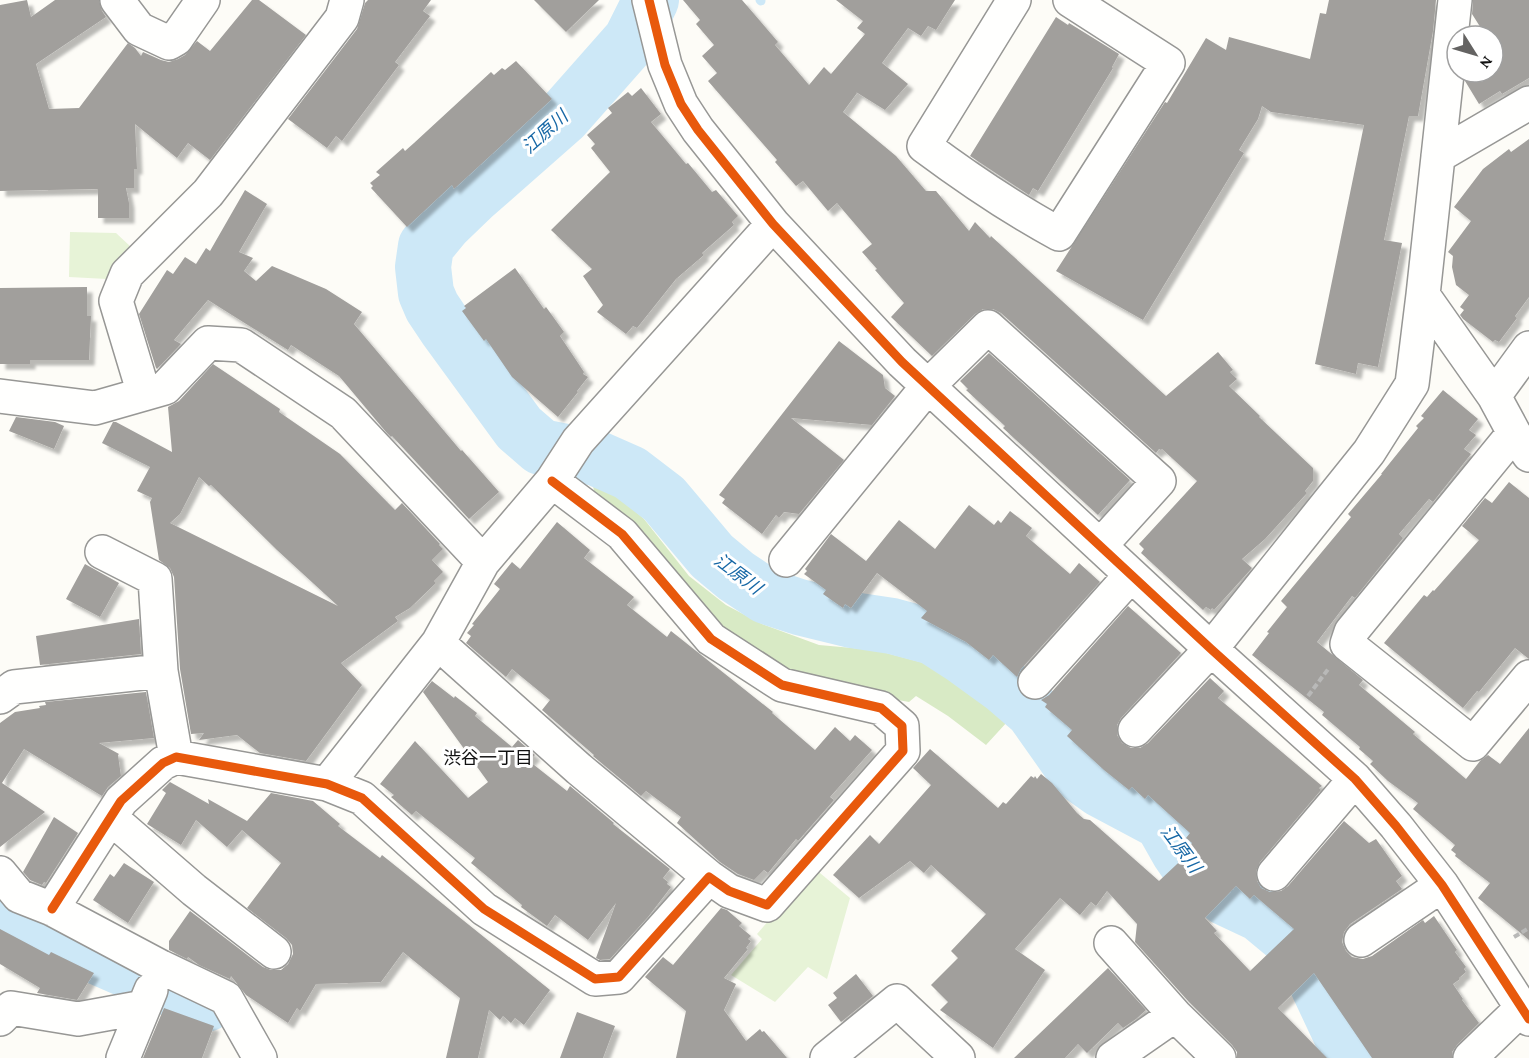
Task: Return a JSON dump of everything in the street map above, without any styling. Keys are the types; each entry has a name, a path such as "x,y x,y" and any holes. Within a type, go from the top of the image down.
{"street":[{"path":"117,0 139,28 169,43 176,39 203,0"},
{"path":"144,394 116,302 127,274 208,193 342,18 347,0"},
{"path":"1014,0 924,146 1020,213 1059,234 1168,63 1070,0"},
{"path":"1135,730 1211,649 1369,452 1412,384 1455,0"},
{"path":"651,9 665,65 681,104 698,130 773,224 902,362 1211,649 1355,778 1396,826 1442,885 1526,1014 1470,1058"},
{"path":"1438,156 1529,103"},
{"path":"327,784 438,643 483,562 554,477 578,441 773,224"},
{"path":"1423,296 1494,396 1522,444 1351,632 1347,644 1473,744 1529,677"},
{"path":"786,560 928,386 988,327 1159,481 1100,546"},
{"path":"0,396 95,408 165,388 208,343 241,345 342,413 483,562"},
{"path":"1494,396 1529,348"},
{"path":"438,643 579,769 709,877 729,891 767,905 903,751 902,726 881,708 782,685 711,639 622,534 554,477"},
{"path":"102,552 155,579 161,671 176,757"},
{"path":"1035,682 1131,575"},
{"path":"0,697 14,687 161,671"},
{"path":"52,909 122,801 163,763 176,757 327,784 362,798 484,909 595,979 619,977 709,877"},
{"path":"1274,874 1355,778"},
{"path":"111,818 194,890 274,952"},
{"path":"0,873 18,896 52,909 161,967 226,998 260,1058"},
{"path":"1361,940 1442,885"},
{"path":"1111,943 1175,1015 1219,1058"},
{"path":"123,1058 161,967"},
{"path":"827,1058 897,1001 958,1058"},
{"path":"0,1019 11,1008 78,1019 144,1007"},
{"path":"1113,1058 1175,1015"}],"green space":[{"path":"70,232 116,233 131,247 107,279 69,277"},
{"path":"593,486 619,497 644,519 689,576 726,605 762,624 819,645 875,650 935,666 1008,721 986,745 948,716 916,696 909,702 816,685 735,641 596,500"},
{"path":"814,868 850,898 827,979 808,967 775,1002 731,975 762,939 757,934"}],"building":[{"path":"27,0 31,17 55,0 99,0 106,17 36,64 49,109 79,108 128,43 141,56 143,52 169,62 185,55 197,41 210,51 252,0 259,0 306,35 210,160 188,143 177,158 135,124 137,169 134,169 134,188 126,188 129,218 98,218 98,189 0,191 0,5"},
{"path":"368,0 431,0 423,11 430,16 395,62 399,65 342,141 336,136 327,148 288,119 357,29"},
{"path":"534,0 599,0 566,32"},
{"path":"683,0 742,0 778,42 775,45 809,85 824,67 831,74 865,34 857,28 863,21 836,0 955,0 936,30 928,26 921,36 908,28 882,63 908,84 885,110 856,92 843,112 896,156 926,191 936,191 969,231 975,222 1166,396 1218,352 1233,370 1230,372 1237,379 1229,386 1313,468 1313,481 1305,491 1307,493 1265,539 1242,559 1252,568 1214,610 1206,607 1203,610 1141,553 1144,549 1139,544 1197,481 1162,449 1156,453 1001,313 993,309 983,309 975,314 932,356 891,317 904,303 862,252 872,244 837,203 828,211 803,181 796,186 775,162 777,160 708,81 717,73 702,56 714,45 696,24 700,20"},
{"path":"1329,0 1436,0 1418,116 1409,116 1384,240 1402,243 1378,367 1358,363 1356,374 1315,364 1364,125 1271,112 1262,106 1258,119 1239,150 1244,153 1143,320 1056,271 1165,102 1167,103 1206,38 1226,50 1229,37 1310,59 1320,13 1326,14"},
{"path":"1473,0 1529,0 1529,78 1502,94 1500,91 1479,104 1467,84 1505,84 1505,24 1478,24 1472,14"},
{"path":"1056,17 1119,54 1113,68 1038,191 1033,188 1029,195 970,156"},
{"path":"516,61 552,99 454,189 452,185 407,227 371,188 373,186 370,183 380,175 376,172 403,148 405,151 491,72 494,75"},
{"path":"641,88 661,114 651,122 686,164 688,163 712,192 716,190 738,216 732,222 734,225 676,279 637,328 633,326 626,334 597,312 603,305 583,276 592,269 551,230 610,172 591,148 595,144 587,135 612,113 608,108 628,92 632,96"},
{"path":"1529,139 1529,297 1499,342 1495,340 1493,342 1460,315 1464,310 1460,307 1469,295 1456,285 1452,267 1453,256 1448,252 1471,221 1454,207 1483,169 1509,149 1511,152"},
{"path":"245,190 267,204 239,252 253,258 244,271 256,281 272,266 326,289 362,312 354,324 461,451 499,492 469,519 386,432 339,376 291,345 288,350 208,300 174,340 181,344 156,368 139,314 167,270 173,274 185,257 196,264 206,248 210,251"},
{"path":"515,268 544,309 546,307 564,332 560,336 584,372 583,374 588,377 558,417 512,377 486,339 484,341 462,311 466,308 464,306"},
{"path":"87,287 87,316 91,316 89,360 30,360 30,364 0,364 0,288"},
{"path":"839,341 883,375 885,388 895,396 872,425 791,418 844,460 799,514 784,512 779,518 776,515 762,534 722,503 725,499 719,495"},
{"path":"989,353 1130,480 1098,515 1003,428 1005,426 966,390 968,389 960,381"},
{"path":"213,364 280,409 279,412 340,454 395,510 402,503 443,549 432,560 443,572 434,581 436,583 410,608 395,617 398,621 341,663 362,685 306,761 260,753 237,735 199,740 204,733 191,734 180,669 174,577 170,568 159,560 150,502 152,498 137,491 150,467 102,443 113,422 116,422 172,452 168,407 179,401","holes":["199,477 209,486 211,485 338,606 170,523 180,514"]},
{"path":"1443,390 1478,419 1469,430 1476,435 1464,449 1471,454 1433,502 1429,499 1399,534 1403,538 1355,598 1352,596 1317,642 1363,680 1359,685 1466,779 1480,761 1488,755 1500,764 1529,728 1529,940 1478,898 1490,883 1455,856 1456,854 1451,850 1455,845 1413,809 1418,803 1388,781 1370,764 1373,761 1322,715 1324,712 1252,655 1287,607 1281,601 1351,517 1348,514 1418,428 1416,426 1424,418 1421,416"},
{"path":"16,417 55,422 64,426 54,449 9,431"},
{"path":"1509,482 1529,498 1529,659 1515,648 1463,708 1384,643 1424,595 1427,597 1434,591 1479,540 1462,526 1485,498 1492,503"},
{"path":"969,505 994,525 998,520 1001,523 1010,511 1032,528 1026,536 1070,574 1079,563 1100,582 1021,669 1017,677 993,655 989,660 966,642 921,618 927,611 877,573 851,608 845,604 843,608 823,594 826,590 804,574 807,571 805,569 831,534 866,561 899,520 935,549"},
{"path":"557,522 590,550 584,558 634,597 627,605 667,637 671,631 773,712 815,750 835,727 850,741 855,735 872,750 830,797 834,800 798,841 796,839 768,873 764,870 754,880 738,874 720,862 677,823 681,817 646,791 641,796 542,710 550,700 512,669 506,677 466,643 471,636 467,633 474,625 472,624 500,589 494,584 512,562 520,569"},
{"path":"85,564 119,583 100,617 66,599"},
{"path":"1128,606 1181,653 1121,718 1117,725 1117,735 1122,743 1131,748 1140,748 1148,743 1210,678 1224,691 1218,698 1322,786 1260,862 1256,871 1257,881 1261,888 1270,892 1281,891 1288,886 1344,821 1369,843 1376,839 1402,876 1396,881 1402,889 1350,924 1344,932 1342,942 1352,957 1363,959 1372,956 1423,920 1425,923 1434,916 1466,967 1464,969 1466,972 1453,984 1479,1023 1457,1045 1452,1052 1452,1058 1372,1058 1314,973 1278,1008 1327,1058 1237,1058 1237,1052 1232,1045 1189,1002 1135,942 1137,924 1107,891 1096,906 1091,902 1080,915 1060,898 1015,949 1045,970 993,1048 940,1010 948,1002 931,985 958,958 951,951 986,914 931,865 924,873 910,861 859,898 833,875 870,835 879,844 931,785 913,768 930,749 998,808 1003,802 1006,804 1031,776 1037,779 1041,774 1052,783 1077,813 1084,819 1090,820 1159,881 1193,849 1190,846 1192,843 1186,838 1190,833 1148,795 1145,799 1132,787 1129,790 1067,736 1072,730 1045,707 1047,704 1041,700 1049,695","holes":["1236,886 1250,899 1254,895 1294,929 1250,971 1214,933 1217,931 1205,918"]},
{"path":"139,619 141,654 40,665 36,636"},
{"path":"432,681 477,713 475,716 512,747 518,740 535,755 529,761 567,791 570,786 670,869 663,878 671,887 648,917 610,959 596,958 616,903 588,940 555,915 547,926 521,907 522,905 471,863 475,858 416,811 412,815 391,797 394,795 380,784 415,741 468,798 488,782 423,692"},
{"path":"146,692 154,738 99,743 119,754 121,776 108,787 102,796 24,749 2,783 45,812 0,847 0,723 15,712 40,708 39,706 46,705 45,702"},
{"path":"170,782 209,804 208,799 247,821 271,793 313,801 340,824 338,826 380,858 382,855 550,990 524,1025 515,1018 511,1023 503,1016 500,1020 489,1010 478,1058 446,1058 460,998 403,952 381,982 316,984 300,1011 297,1008 288,1023 246,995 231,976 230,979 199,965 188,957 187,959 169,950 169,941 190,911 263,967 281,970 288,964 293,954 292,945 286,938 247,908 281,863 242,830 227,847 196,820 181,845 147,824 166,793 162,790"},
{"path":"54,817 78,833 46,883 42,885 30,880 23,872"},
{"path":"124,863 154,882 128,923 93,900 110,874 114,877"},
{"path":"721,908 727,910 742,923 739,926 751,936 748,939 751,941 746,948 748,949 724,978 736,984 724,1010 746,1041 760,1029 787,1058 676,1058 686,1011 645,977 663,957 673,965"},
{"path":"0,929 49,955 51,952 94,973 77,1000 37,993 40,988 0,964"},
{"path":"1108,968 1146,1010 1123,1028 1118,1023 1087,1053 1078,1044 1065,1058 1014,1058"},
{"path":"856,974 873,996 841,1022 828,1005 837,998 833,993"},
{"path":"164,1008 214,1026 202,1058 143,1058"},
{"path":"577,1012 615,1026 603,1058 560,1058"}],"waterway":[{"name":"江原川","path":"651,0 631,40 563,117 472,197 445,223 426,246 423,267 426,293 432,307 519,428 541,447 596,458 630,473 664,499 712,556 766,596 799,607 933,637 1004,686 1033,711 1076,772 1100,789 1162,822 1190,868 1226,898 1260,914 1294,942 1307,962 1352,1058"},
{"path":"0,902 21,920 64,942 206,1004"}],"cycle path":[{"path":"649,0 665,65 681,104 698,130 773,224 902,362 1211,649 1355,779 1396,826 1442,885 1529,1019"},
{"path":"52,909 121,801 163,763 176,757 327,784 362,798 484,909 595,979 619,977 709,877 729,891 767,905 903,751 902,726 881,708 782,685 711,639 622,534 552,481"}],"district":[{"name":"渋谷一丁目","path":"488,758"}]}
